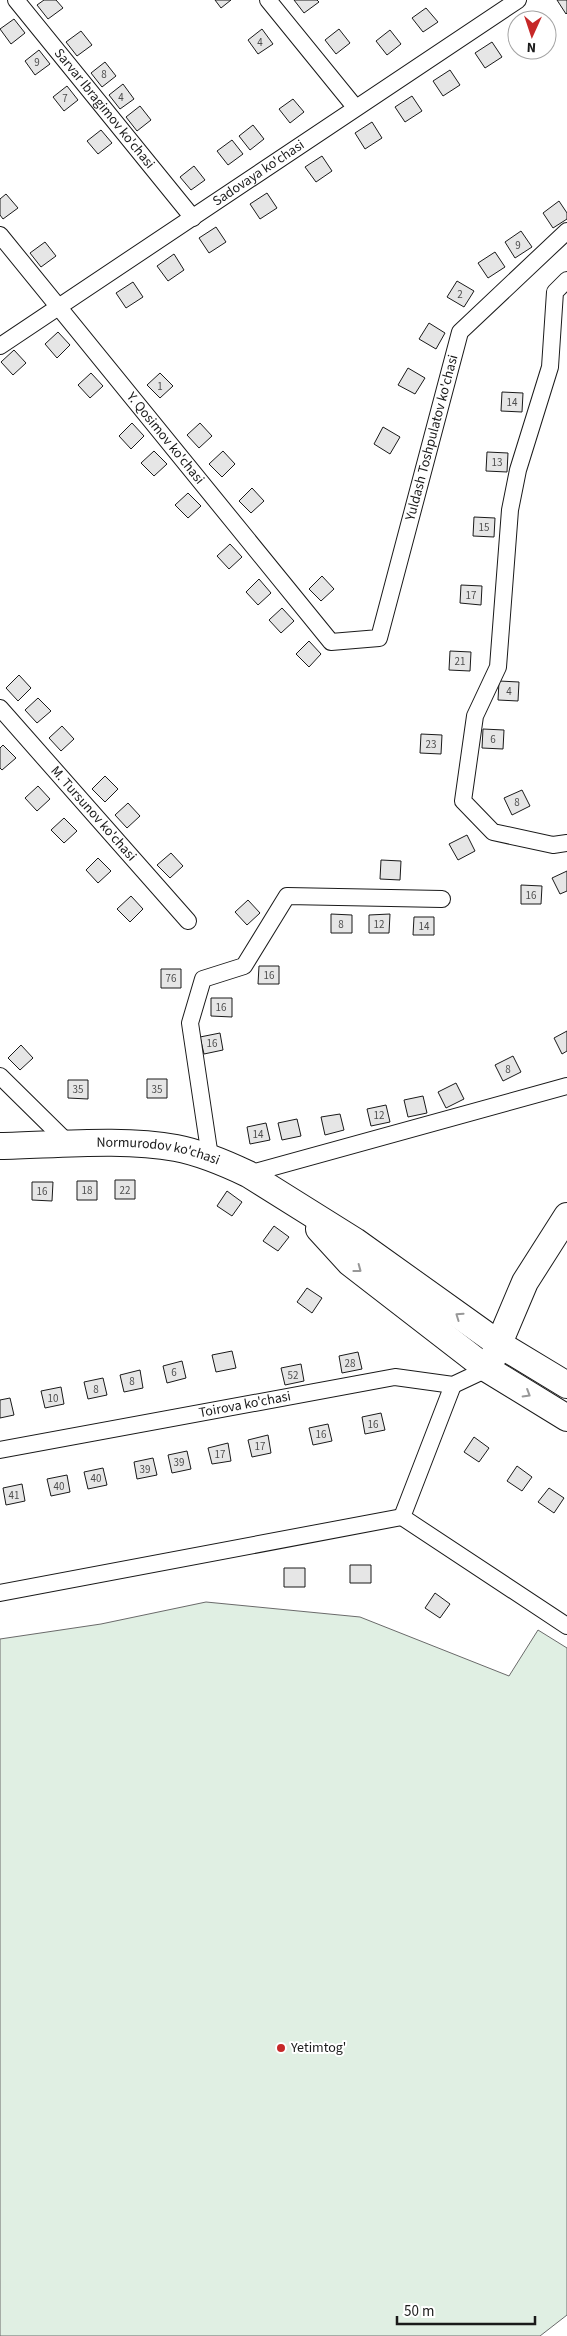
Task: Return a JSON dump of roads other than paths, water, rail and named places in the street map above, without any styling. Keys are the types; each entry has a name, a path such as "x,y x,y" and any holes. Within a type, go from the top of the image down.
{"main road":[{"name":"Normurodov ko'chasi","path":"0,1146 69,1144 157,1146 210,1157 248,1174 355,1241 499,1344 567,1385"},
{"name":"Normurodov ko'chasi","path":"301,1208 350,1263 487,1369 567,1418"},
{"path":"487,1369 525,1282 567,1216"}],"street":[{"name":"Sarvar Ibragimov ko'chasi","path":"16,0 193,218"},
{"path":"268,0 355,107"},
{"name":"Sadovaya ko'chasi","path":"0,346 193,218 355,107 518,0"},
{"name":"Yuldash Toshpulatov ko'chasi","path":"330,642 379,638 460,332 567,231"},
{"name":"Y. Qosimov ko'chasi","path":"0,235 330,642"},
{"path":"567,280 561,290 550,367 518,470 510,510 498,667 475,716 463,801 493,832 554,845 567,843"},
{"name":"M. Tursunov ko'chasi","path":"0,708 188,921"},
{"path":"210,1157 190,1023 203,980 244,966 287,896 442,899"},
{"path":"0,1076 69,1144"},
{"path":"248,1174 567,1086"},
{"path":"402,1517 453,1385 487,1369"},
{"name":"Toirova ko'chasi","path":"0,1450 395,1377 453,1385"},
{"path":"0,1593 402,1517 567,1626"}],"place":[{"name":"Yetimtog'","path":"281,2048"}]}
